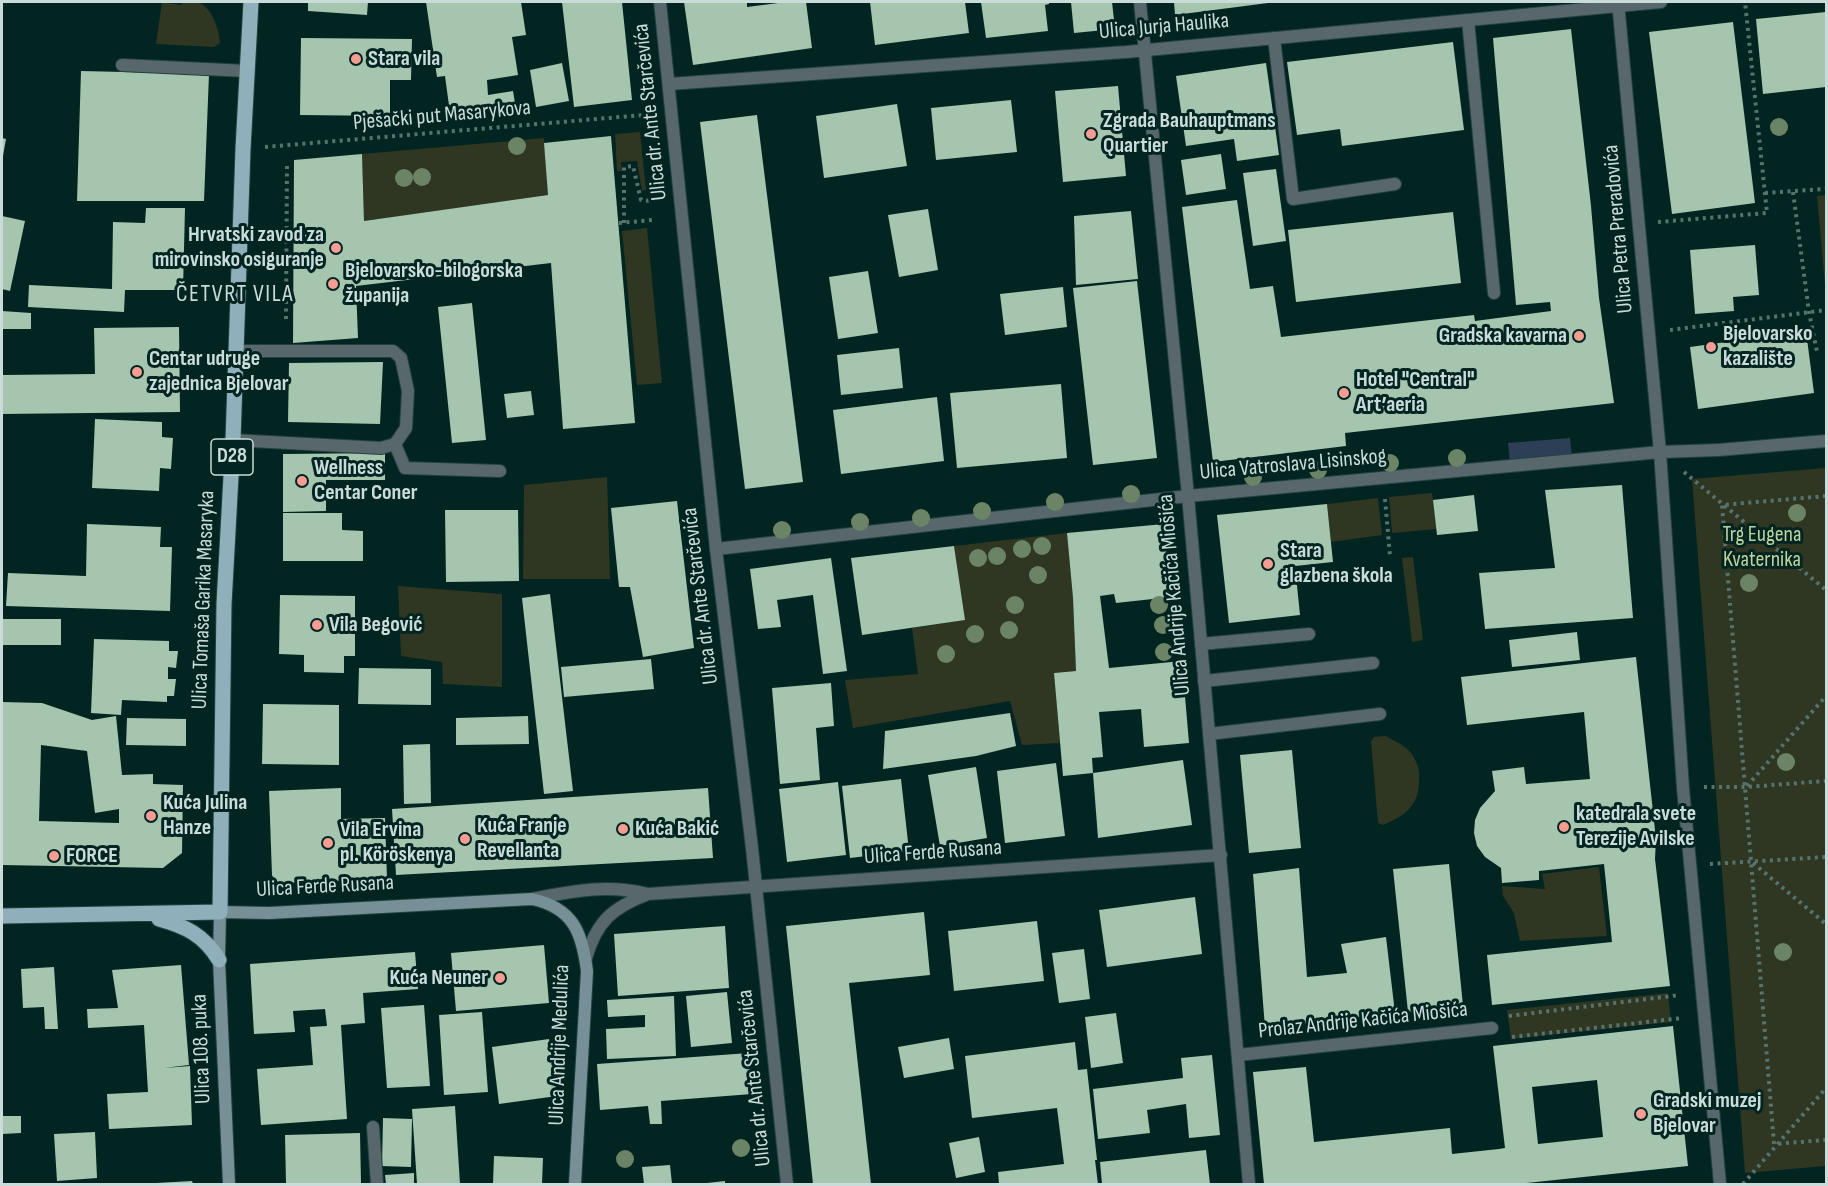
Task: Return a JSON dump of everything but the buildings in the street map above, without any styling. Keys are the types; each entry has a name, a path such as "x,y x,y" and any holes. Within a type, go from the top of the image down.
{"main road":[{"name":"Ulica Tomaša Garika Masaryka","path":"220,912 224,604 251,2"},
{"name":"Ulica Ferde Rusana","path":"2,916 269,913 532,899"},
{"name":"Ulica Andrije Medulića","path":"532,899 549,903 563,912 576,929 586,958 575,1185"},
{"name":"Ulica 108. puka","path":"220,912 219,960 229,1185"},
{"path":"141,914 189,929 206,942 219,960"}],"street":[{"name":"Ulica dr. Ante Starčevića","path":"660,2 716,549 757,888 787,1185"},
{"name":"Ulica Andrije Kačića Miošića","path":"1140,2 1188,496 1249,1185"},
{"name":"Ulica Jurja Haulika","path":"669,84 1144,50 1618,4 1660,2"},
{"name":"Ulica Petra Preradovića","path":"1618,4 1660,452"},
{"path":"1468,20 1494,293"},
{"path":"1274,38 1293,199 1395,184"},
{"path":"122,65 247,72"},
{"path":"233,440 381,448 395,444 406,428 408,391 401,358 393,351 236,351"},
{"path":"1720,1185 1683,788 1660,452 1718,450 1827,441"},
{"path":"395,444 405,468 500,471"},
{"name":"Ulica Vatroslava Lisinskog","path":"716,549 1188,496 1660,452"},
{"path":"1201,644 1309,634"},
{"path":"1204,681 1373,663"},
{"path":"1209,734 1380,714"},
{"name":"Ulica Ferde Rusana","path":"532,899 578,890 606,888 648,894 1221,855"},
{"name":"Ulica Ferde Rusana","path":"586,958 592,938 600,924 627,902 648,894"},
{"name":"Prolaz Andrije Kačića Miošića","path":"1238,1055 1492,1028"},
{"path":"373,1127 377,1185"}],"path":[{"path":"1640,224 1767,213 1745,2"},
{"name":"Pješački put Masarykova","path":"243,149 644,115"},
{"path":"286,319 287,162"},
{"path":"624,223 624,167 633,166 641,200 651,201"},
{"path":"1766,193 1827,189"},
{"path":"1793,192 1809,312 1817,352"},
{"path":"619,223 653,220"},
{"path":"272,238 294,237"},
{"path":"1649,332 1827,310"},
{"path":"264,382 288,381"},
{"path":"1660,452 1827,590"},
{"path":"1383,478 1390,556"},
{"path":"1722,505 1827,496"},
{"path":"1722,505 1774,1144 1827,1140"},
{"path":"1746,787 1827,696"},
{"path":"1683,788 1746,787 1827,781"},
{"path":"1690,866 1827,857"},
{"path":"1752,862 1827,924"},
{"path":"1743,1185 1827,1088"}],"green space":[{"path":"193,1 202,4 214,19 220,43 214,47 156,44 162,2 181,5 182,2"},
{"path":"640,132 646,190 642,191 637,161 621,162 622,171 617,171 615,134"},
{"path":"544,138 548,195 364,221 362,154"},
{"path":"1826,195 1826,296 1817,196"},
{"path":"647,228 662,383 637,385 622,231"},
{"name":"Trg Eugena Kvaternika","path":"1826,468 1826,1166 1745,1173 1692,479"},
{"path":"607,477 610,579 523,579 524,485"},
{"path":"1432,493 1437,529 1392,533 1389,497"},
{"path":"1378,498 1382,535 1331,542 1327,504"},
{"path":"1067,533 1076,671 1054,673 1060,743 1022,745 1010,701 853,728 845,680 918,674 912,628 964,620 954,546"},
{"path":"1413,557 1423,640 1412,642 1402,558"},
{"path":"398,586 502,594 502,687 443,684 442,662 401,656"},
{"path":"1386,736 1404,746 1411,753 1418,766 1419,782 1416,799 1412,806 1383,825 1378,823 1371,741 1374,737"},
{"path":"1599,867 1607,936 1520,941 1514,913 1503,896 1502,886 1545,889 1542,874"},
{"path":"1668,993 1671,1022 1511,1039 1507,1010"}],"water":[{"path":"1570,438 1572,458 1510,463 1508,443"}],"place":[{"name":"Stara vila","path":"356,59"},
{"name":"Zgrada Bauhauptmans Quartier","path":"1091,134"},
{"name":"Hrvatski zavod za mirovinsko osiguranje","path":"336,248"},
{"name":"Bjelovarsko-bilogorska županija","path":"333,284"},
{"name":"Gradska kavarna","path":"1579,336"},
{"name":"Bjelovarsko kazalište","path":"1711,347"},
{"name":"Centar udruge zajednica Bjelovar","path":"137,372"},
{"name":"Hotel \"Central\" Art’aeria","path":"1344,393"},
{"name":"Wellness Centar Coner","path":"302,481"},
{"name":"Stara glazbena škola","path":"1268,564"},
{"name":"Vila Begović","path":"317,625"},
{"name":"Kuća Julina Hanze","path":"151,816"},
{"name":"katedrala svete Terezije Avilske","path":"1564,827"},
{"name":"Kuća Bakić","path":"623,829"},
{"name":"Kuća Franje Revellanta","path":"465,839"},
{"name":"Vila Ervina pl. Köröskenya","path":"328,843"},
{"name":"FORCE","path":"54,856"},
{"name":"Kuća Neuner","path":"500,978"},
{"name":"Gradski muzej Bjelovar","path":"1641,1114"}],"district":[{"name":"ČETVRT VILA","path":"235,295"}]}
